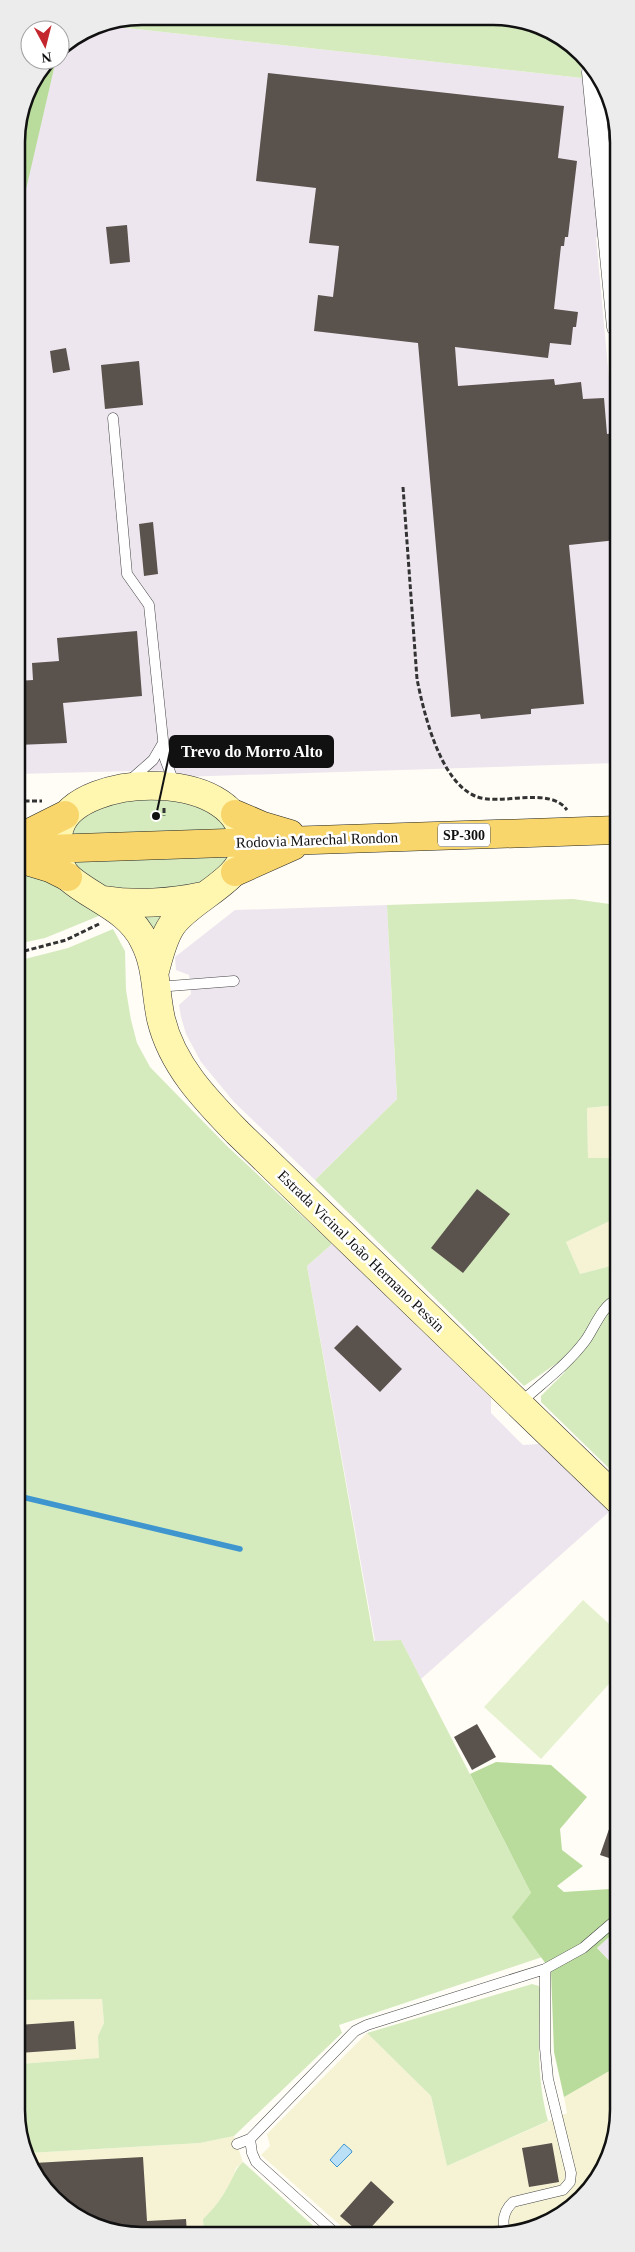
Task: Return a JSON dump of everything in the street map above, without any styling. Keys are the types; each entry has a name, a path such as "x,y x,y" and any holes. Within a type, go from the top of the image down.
{"main road":[{"path":"25,835 66,815 89,799 120,789 176,788 208,795 235,814 262,826 311,840"},
{"path":"235,814 245,842 242,861 235,872"},
{"path":"66,815 58,831 57,849 61,867 68,877"},
{"name":"Rodovia Marechal Rondon","path":"25,850 610,830"},
{"path":"235,872 311,840"},
{"path":"25,860 50,868 68,877"},
{"name":"Estrada Vicinal João Hermano Pessin","path":"156,979 166,936 172,925 187,908 235,872"},
{"name":"Estrada Vicinal João Hermano Pessin","path":"68,877 111,906 139,931 144,940 156,979 162,1025 170,1046 188,1077 211,1106 610,1492"},
{"path":"111,906 123,902 178,900 203,896"}],"street":[{"path":"593,82 610,254"}],"lane":[{"path":"604,191 610,180"},
{"path":"113,418 127,574 149,605 163,742 168,772 176,788"},
{"path":"120,789 153,760 163,742"},
{"path":"156,979 234,981"},
{"path":"519,1403 561,1368 585,1342 610,1303"},
{"path":"237,2144 250,2139 355,2031 367,2025 544,1969 583,1948 610,1925"},
{"path":"503,2227 502,2221 508,2206 513,2202 563,2190 570,2182 571,2173 548,2079 545,2048 544,1969"},
{"path":"250,2139 252,2153 256,2162 328,2227"}],"path":[{"path":"403,488 417,679 422,707 447,769 458,784 476,797 487,799 544,798 555,801 564,807 582,831"},
{"path":"25,950 66,940 101,922 111,906"}],"shaded area":[{"path":"119,27 582,78 580,64 598,90 604,104 608,119 610,142 610,236 596,237 610,390 610,763 180,777 174,770 25,774 25,190 54,70 70,70 70,50 97,34"},
{"path":"387,905 397,1099 315,1180 234,1102 201,1062 186,1034 179,1005 191,994 189,975 176,970 175,957 235,910"},
{"path":"610,1106 610,1158 588,1158 587,1108"},
{"path":"610,1221 610,1266 580,1274 566,1242"},
{"path":"332,1244 491,1398 491,1413 523,1445 539,1444 609,1512 421,1679 401,1640 375,1641 307,1266"},
{"path":"610,1936 610,1962 597,1948"},
{"path":"102,1999 104,2023 98,2036 100,2058 25,2064 25,2000"},
{"path":"367,2033 431,2096 447,2166 567,2113 564,2097 610,2071 609,2125 601,2155 590,2175 581,2187 564,2203 545,2215 516,2225 501,2227 342,2227 261,2155 270,2146 267,2134"},
{"path":"234,2136 243,2162 236,2168 232,2181 213,2210 203,2219 204,2227 134,2227 104,2221 90,2215 59,2193 49,2181 33,2153 200,2143"}],"green space":[{"path":"142,25 508,26 531,31 564,49 580,64 582,78 119,27"},
{"path":"50,70 54,70 25,194 26,127 34,97"},
{"path":"128,794 216,804 236,850 160,935 73,873 70,822"},
{"path":"25,871 111,911 45,938 25,942"},
{"path":"573,899 610,904 610,1106 587,1108 588,1158 610,1158 610,1221 566,1242 580,1274 610,1266 610,1469 541,1402 541,1396 565,1372 557,1363 524,1386 315,1180 397,1099 387,905"},
{"path":"113,929 125,951 126,990 137,1043 150,1067 227,1146 332,1244 307,1266 374,1641 401,1640 531,1893 572,1947 339,2025 342,2033 234,2136 200,2143 33,2153 25,2118 25,2064 99,2058 98,2036 104,2023 102,1999 25,2000 25,959 68,948"},
{"path":"583,1600 610,1625 610,1683 541,1759 484,1707"},
{"path":"496,1762 551,1765 587,1797 560,1829 562,1850 583,1866 557,1886 564,1892 610,1889 610,1936 597,1948 610,1962 610,2071 564,2097 554,2052 551,1971 512,1917 531,1893 470,1774"},
{"path":"532,1984 539,1986 540,1989 540,2072 548,2121 447,2166 431,2096 367,2033"},
{"path":"243,2162 314,2227 204,2227 203,2219 221,2197"}],"water":[{"path":"344,2144 352,2152 337,2167 330,2160"}],"building":[{"path":"268,73 564,106 558,158 577,161 568,237 565,237 564,246 561,246 554,309 578,312 576,327 573,327 571,345 550,343 548,358 455,347 458,386 554,379 555,385 581,382 583,399 604,398 607,434 610,434 610,541 569,545 584,704 531,709 531,714 481,719 480,714 451,717 418,343 314,331 318,295 333,297 339,246 309,243 316,188 256,181"},
{"path":"127,225 130,262 110,264 106,227"},
{"path":"66,348 70,370 53,373 50,351"},
{"path":"139,361 143,405 105,409 101,365"},
{"path":"153,522 158,574 144,576 139,524"},
{"path":"137,631 142,696 63,703 67,743 25,745 25,680 33,680 32,663 59,661 57,638"},
{"path":"477,1189 510,1214 463,1273 431,1248"},
{"path":"357,1325 402,1369 380,1392 334,1348"},
{"path":"477,1724 496,1757 472,1770 454,1737"},
{"path":"610,1826 610,1858 600,1855"},
{"path":"74,2021 76,2049 25,2053 25,2024"},
{"path":"552,2143 559,2182 529,2187 522,2148"},
{"path":"143,2157 147,2221 186,2219 187,2227 134,2227 104,2221 90,2215 59,2193 38,2163"},
{"path":"371,2181 394,2202 371,2227 353,2227 340,2216"}],"waterway":[{"path":"25,1498 240,1549"}],"place":[{"name":"Trevo do Morro Alto","path":"156,816"}]}
